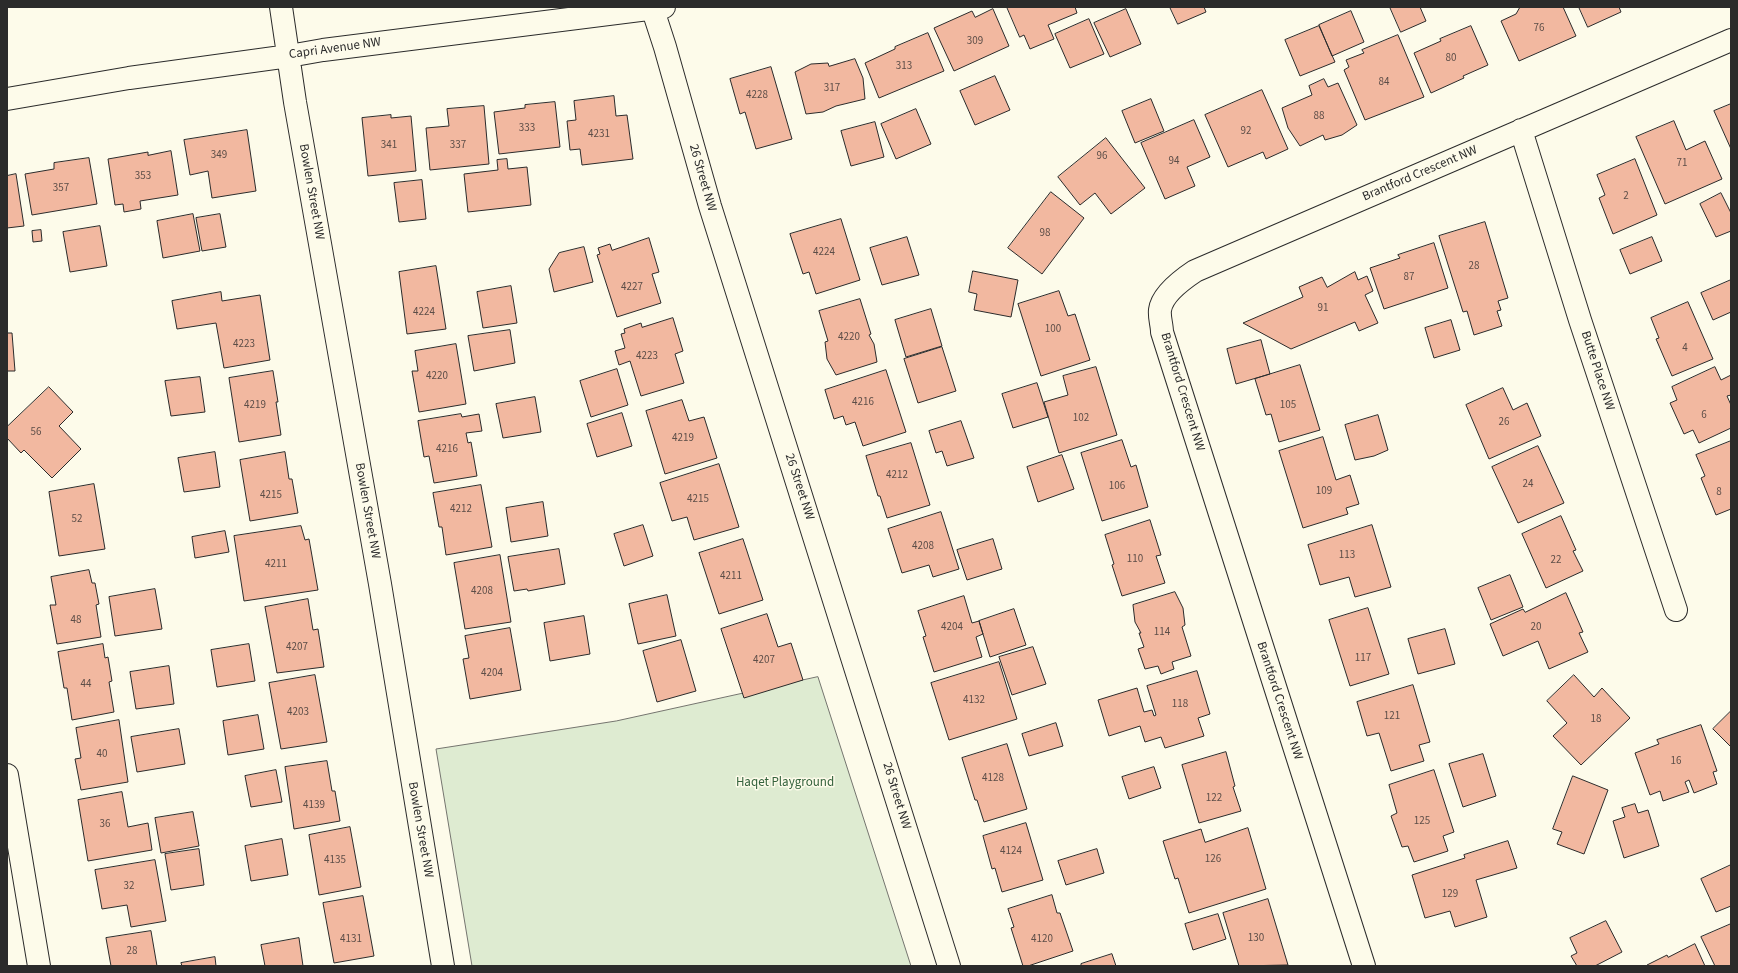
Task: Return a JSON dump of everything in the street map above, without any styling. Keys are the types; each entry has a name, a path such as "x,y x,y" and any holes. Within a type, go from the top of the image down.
{"street":[{"name":"Bowlen Street NW","path":"281,7 295,102 379,576 443,966"},
{"name":"Capri Avenue NW","path":"7,99 129,78 323,50 656,7"},
{"name":"26 Street NW","path":"656,7 665,47 710,206 949,966"},
{"name":"Brantford Crescent NW","path":"1364,966 1162,332 1160,309 1177,283 1195,271 1731,40"},
{"name":"Butte Place NW","path":"1521,130 1582,328 1676,610"},
{"path":"7,775 39,966"}],"green space":[{"name":"Haqet Playground","path":"818,677 911,966 472,966 436,749 616,721"}],"building":[{"path":"1007,7 1075,7 1077,13 1048,25 1054,39 1030,49 1024,35 1020,37"},
{"path":"1170,7 1204,7 1206,12 1178,24"},
{"path":"1390,7 1420,7 1426,21 1401,32"},
{"path":"1520,7 1563,7 1576,36 1519,61 1501,21 1516,14"},
{"path":"1579,7 1619,7 1621,12 1588,27"},
{"path":"993,9 1009,46 954,71 934,28 972,11 975,17"},
{"path":"1126,9 1141,44 1110,57 1094,23"},
{"path":"1351,11 1364,42 1332,56 1319,25"},
{"path":"1089,19 1104,54 1070,68 1055,34"},
{"path":"1319,26 1335,62 1300,76 1285,40"},
{"path":"1471,26 1488,65 1431,93 1414,53 1441,41 1440,39"},
{"path":"928,33 944,71 879,98 865,63 895,49 895,47"},
{"path":"1398,35 1424,97 1365,120 1344,70 1349,67 1346,60 1364,53 1362,50"},
{"path":"855,59 863,78 865,99 836,106 823,112 806,114 795,72 811,64 828,63 829,66"},
{"path":"771,67 792,139 756,149 745,112 740,114 730,79"},
{"path":"995,76 1010,110 975,125 960,91"},
{"path":"1324,79 1328,87 1338,83 1357,125 1342,135 1325,140 1323,135 1300,146 1288,128 1282,108 1312,95 1309,86"},
{"path":"1262,90 1288,149 1266,159 1263,152 1228,167 1205,115"},
{"path":"614,96 616,116 627,115 633,159 582,165 580,149 570,150 567,121 576,120 574,101"},
{"path":"1151,99 1164,131 1135,143 1122,111"},
{"path":"555,102 560,147 499,154 494,112 525,108 525,105"},
{"path":"1731,104 1731,149 1714,111"},
{"path":"484,106 489,164 430,170 426,128 449,126 447,109"},
{"path":"916,109 931,144 896,159 881,124"},
{"path":"391,115 391,118 411,116 416,171 368,176 362,118"},
{"path":"1194,120 1210,157 1187,167 1195,186 1165,199 1141,143"},
{"path":"1674,121 1686,150 1705,141 1722,179 1665,204 1636,137"},
{"path":"875,122 884,157 851,166 841,131"},
{"path":"247,130 256,191 212,198 208,171 190,175 184,140"},
{"path":"1106,138 1145,188 1111,214 1095,193 1080,205 1058,177"},
{"path":"171,151 178,195 140,201 141,209 124,212 123,204 115,205 108,159 148,152 148,155"},
{"path":"89,158 97,204 32,215 25,174 54,169 54,163"},
{"path":"507,159 508,169 527,167 531,205 468,212 464,174 498,170 497,160"},
{"path":"1635,159 1657,215 1613,234 1599,198 1605,195 1597,175"},
{"path":"16,174 24,226 7,228 7,176"},
{"path":"422,180 426,219 399,222 394,183"},
{"path":"1051,192 1084,218 1042,274 1008,248"},
{"path":"1721,193 1731,213 1731,231 1716,237 1700,204"},
{"path":"193,214 200,251 163,258 157,221"},
{"path":"220,214 226,247 202,251 196,218"},
{"path":"841,219 860,280 816,294 809,272 803,274 790,234"},
{"path":"1485,222 1508,298 1498,301 1501,310 1497,311 1502,326 1474,335 1467,311 1463,312 1439,236"},
{"path":"100,226 107,266 70,272 63,232"},
{"path":"41,230 42,241 33,242 32,231"},
{"path":"907,237 919,275 882,285 870,248"},
{"path":"1652,237 1662,261 1630,274 1620,250"},
{"path":"649,238 659,272 652,274 661,303 617,317 597,255 600,254 598,248 610,244 612,250"},
{"path":"1434,243 1448,288 1384,309 1370,268 1400,258 1398,255"},
{"path":"584,247 593,282 554,292 549,269 559,253"},
{"path":"436,266 446,329 407,334 399,272"},
{"path":"973,271 1018,280 1011,317 974,310 977,294 969,292"},
{"path":"1355,272 1358,280 1367,276 1373,291 1365,295 1378,323 1359,331 1355,322 1291,349 1243,323 1303,297 1299,287 1322,277 1327,287"},
{"path":"1731,280 1731,312 1713,320 1701,293"},
{"path":"511,286 517,323 483,328 477,292"},
{"path":"1059,291 1068,316 1075,314 1090,360 1041,376 1018,304"},
{"path":"221,292 222,301 260,295 270,360 224,368 216,323 177,329 172,301"},
{"path":"860,299 871,334 869,335 874,344 877,362 836,375 827,359 825,342 828,341 819,311"},
{"path":"1688,302 1713,359 1672,376 1656,339 1659,338 1651,318"},
{"path":"931,309 942,346 906,357 895,320"},
{"path":"673,318 683,351 675,354 684,383 641,396 630,361 619,365 615,351 625,348 621,334 625,333 624,329 641,323 642,327"},
{"path":"1451,320 1460,350 1434,358 1425,328"},
{"path":"510,330 515,363 474,371 468,336"},
{"path":"7,333 12,333 15,371 7,371"},
{"path":"1261,340 1270,374 1236,384 1227,349"},
{"path":"456,344 466,404 419,412 412,371 418,371 415,351"},
{"path":"942,347 956,391 918,403 904,359"},
{"path":"1300,365 1320,430 1279,442 1271,414 1266,415 1255,379"},
{"path":"1096,367 1117,435 1059,453 1044,402 1068,395 1063,376"},
{"path":"1715,367 1721,380 1731,375 1731,395 1727,396 1731,405 1731,428 1699,443 1693,430 1684,434 1670,403 1677,400 1672,387"},
{"path":"617,369 628,405 591,417 580,381"},
{"path":"886,370 906,432 863,446 855,422 846,425 843,416 834,419 825,390"},
{"path":"273,371 281,435 239,442 229,378"},
{"path":"200,377 205,412 171,416 165,381"},
{"path":"1037,383 1048,417 1013,428 1002,394"},
{"path":"49,387 73,412 59,426 81,449 52,478 24,450 21,453 7,438 7,427"},
{"path":"1503,388 1513,410 1527,403 1541,436 1489,459 1466,405"},
{"path":"535,397 541,432 503,438 496,404"},
{"path":"682,400 689,421 704,417 717,458 665,474 646,411"},
{"path":"622,413 632,446 597,457 587,424"},
{"path":"461,414 462,417 479,414 482,431 466,433 468,443 471,442 477,476 434,483 429,456 424,457 418,421"},
{"path":"1378,415 1388,450 1374,456 1355,460 1345,425"},
{"path":"961,421 974,458 947,466 942,451 936,453 929,431"},
{"path":"1323,437 1336,480 1350,475 1359,504 1346,508 1348,514 1303,528 1279,451"},
{"path":"1122,440 1131,467 1136,465 1148,507 1102,521 1081,453"},
{"path":"1731,441 1731,509 1716,515 1701,478 1705,476 1696,455"},
{"path":"911,443 930,505 887,518 880,496 878,496 866,456"},
{"path":"1538,446 1564,503 1518,523 1492,467"},
{"path":"215,452 220,487 184,492 178,458"},
{"path":"285,452 289,479 292,479 298,513 250,521 240,460"},
{"path":"1062,455 1074,489 1038,502 1027,467"},
{"path":"719,464 739,527 694,540 687,517 672,521 660,483"},
{"path":"94,484 105,549 59,556 49,492"},
{"path":"481,485 492,547 446,555 442,527 439,527 433,493"},
{"path":"543,502 548,536 511,542 506,508"},
{"path":"941,512 959,569 933,577 929,565 902,573 888,529"},
{"path":"1561,516 1576,550 1573,551 1583,571 1546,588 1522,534"},
{"path":"1150,520 1161,555 1156,556 1165,583 1122,596 1112,565 1114,564 1105,535"},
{"path":"643,525 653,556 624,566 614,534"},
{"path":"1372,525 1391,587 1355,597 1349,577 1320,585 1308,545"},
{"path":"301,526 305,540 309,539 318,590 244,601 234,536"},
{"path":"225,531 229,552 195,558 192,537"},
{"path":"743,539 763,600 719,614 699,553"},
{"path":"993,539 1002,569 967,580 957,550"},
{"path":"559,549 565,584 528,591 527,589 514,591 508,557"},
{"path":"500,555 511,622 465,629 454,563"},
{"path":"89,570 92,583 95,583 99,604 96,605 101,637 57,644 50,605 56,605 51,577"},
{"path":"1510,575 1523,607 1491,620 1478,588"},
{"path":"155,589 162,629 115,636 109,597"},
{"path":"1175,592 1183,608 1185,625 1182,627 1191,656 1172,662 1174,669 1161,674 1158,666 1145,669 1138,649 1144,647 1139,633 1141,633 1135,622 1133,605"},
{"path":"1566,593 1583,632 1579,633 1588,652 1549,669 1538,641 1503,656 1490,624 1523,609 1525,612"},
{"path":"667,595 676,636 638,644 629,604"},
{"path":"964,596 972,623 979,621 983,634 976,637 982,657 934,672 923,637 926,636 918,611"},
{"path":"308,599 313,630 318,629 324,667 277,673 265,607"},
{"path":"1368,608 1389,674 1350,686 1329,620"},
{"path":"1014,609 1026,645 990,657 979,621"},
{"path":"767,614 778,647 791,643 803,680 744,698 721,629"},
{"path":"584,616 590,654 550,661 544,623"},
{"path":"510,628 521,690 470,699 463,659 469,658 465,636"},
{"path":"1445,629 1455,664 1418,674 1408,639"},
{"path":"681,640 696,691 657,702 643,651"},
{"path":"103,644 105,658 108,657 112,681 109,682 114,712 72,720 67,688 64,688 58,652"},
{"path":"249,644 255,681 217,687 211,650"},
{"path":"1033,647 1046,684 1012,695 999,657"},
{"path":"999,662 1017,719 949,740 931,683"},
{"path":"169,666 174,704 136,709 130,672"},
{"path":"1197,671 1210,714 1198,718 1204,736 1165,748 1161,737 1145,742 1140,726 1109,736 1098,700 1137,688 1144,712 1152,710 1154,716 1156,715 1147,686"},
{"path":"315,675 327,742 281,749 269,683"},
{"path":"1574,675 1594,697 1602,688 1630,718 1581,765 1553,736 1567,723 1547,701"},
{"path":"1413,685 1430,742 1419,745 1424,761 1391,771 1379,733 1367,736 1357,702"},
{"path":"1731,711 1731,747 1713,729"},
{"path":"258,715 264,749 228,755 223,721"},
{"path":"119,720 128,782 81,790 75,759 81,758 76,728"},
{"path":"1056,723 1063,746 1029,756 1022,734"},
{"path":"1701,725 1717,771 1713,772 1717,784 1694,793 1689,780 1685,782 1689,792 1663,801 1660,791 1650,795 1635,753 1659,744 1657,740"},
{"path":"179,729 185,764 137,772 131,737"},
{"path":"1007,744 1027,809 984,822 977,800 975,800 962,758"},
{"path":"1226,752 1235,786 1233,787 1241,811 1199,823 1182,765"},
{"path":"1483,754 1496,796 1463,807 1449,764"},
{"path":"327,761 332,791 335,791 340,821 294,829 285,767"},
{"path":"1154,767 1161,788 1129,799 1122,777"},
{"path":"276,770 282,802 251,807 245,776"},
{"path":"1434,770 1454,832 1443,836 1448,851 1414,862 1408,846 1402,847 1391,816 1397,813 1389,785"},
{"path":"1573,776 1608,790 1584,854 1557,844 1562,832 1553,829"},
{"path":"122,792 128,827 148,823 152,850 88,861 78,800"},
{"path":"1635,804 1638,813 1648,810 1659,846 1624,858 1613,821 1625,817 1622,808"},
{"path":"193,812 199,846 161,853 155,818"},
{"path":"1026,823 1043,880 1002,892 995,868 992,869 983,836"},
{"path":"350,827 361,887 319,895 309,835"},
{"path":"1248,828 1266,889 1189,913 1178,878 1175,879 1163,841 1201,829 1205,842"},
{"path":"282,839 288,875 251,881 245,846"},
{"path":"1508,841 1517,868 1476,880 1487,917 1455,927 1450,911 1425,918 1412,875 1465,858 1464,855"},
{"path":"199,849 204,885 171,890 165,854"},
{"path":"1097,849 1104,873 1066,885 1058,861"},
{"path":"155,860 166,921 131,927 127,905 102,909 95,870"},
{"path":"1731,865 1731,906 1716,912 1701,879"},
{"path":"1052,895 1057,913 1060,913 1073,951 1028,966 1023,966 1011,928 1014,927 1008,909"},
{"path":"363,896 374,956 334,963 323,903"},
{"path":"1268,899 1288,965 1239,966 1223,913"},
{"path":"1218,914 1226,939 1193,950 1185,924"},
{"path":"1606,921 1622,952 1595,966 1577,966 1571,956 1577,953 1570,938"},
{"path":"1731,924 1731,966 1715,966 1701,937"},
{"path":"151,931 157,966 111,966 106,938"},
{"path":"299,938 303,966 265,966 261,945"},
{"path":"1695,944 1705,966 1647,965 1667,955 1668,957"},
{"path":"1112,954 1116,966 1081,966 1081,964"},
{"path":"215,957 216,966 182,966 181,963"}]}
